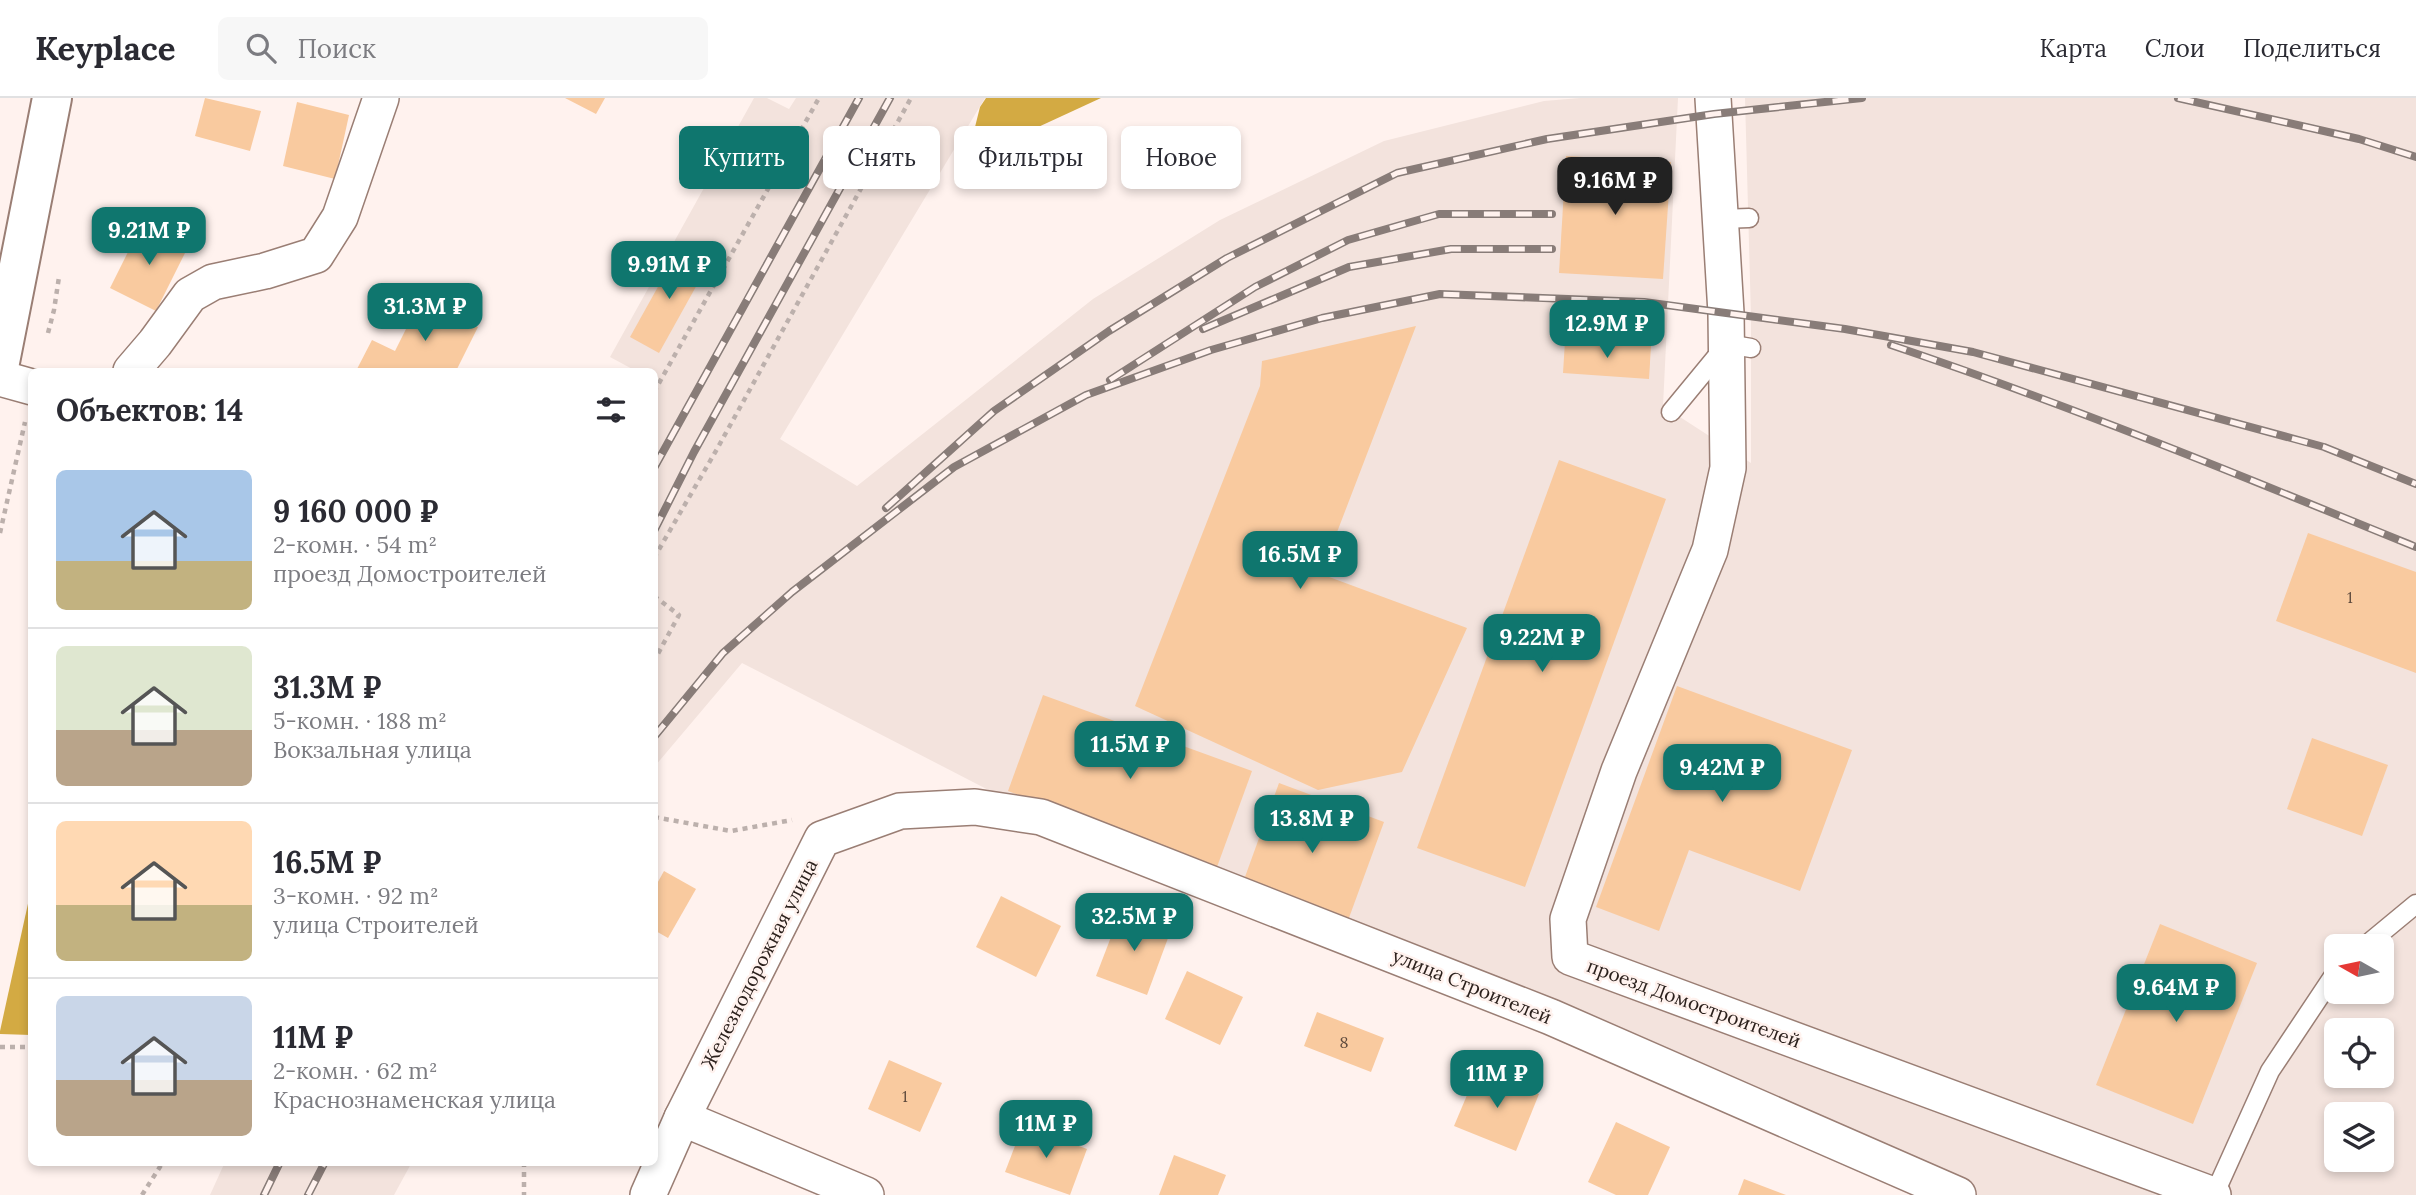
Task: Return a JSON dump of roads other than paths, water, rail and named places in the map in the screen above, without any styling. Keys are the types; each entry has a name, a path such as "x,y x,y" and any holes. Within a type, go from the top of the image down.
{"main road":[{"path":"0,362 52,98"}],"street":[{"path":"134,368 190,295 213,282 265,271 316,255 340,217 382,98"},
{"path":"1713,98 1735,219 1735,335"},
{"name":"проезд Домостроителей","path":"1735,335 1728,468 1710,550 1619,771 1568,919 1570,957 2213,1195"},
{"path":"0,378 28,400"},
{"name":"Железнодорожная улица","path":"648,1195 682,1118 822,838 900,811 975,807"},
{"name":"улица Строителей","path":"975,807 1041,817 1541,1013 1958,1195"},
{"path":"682,1118 866,1195"}],"lane":[{"path":"1671,412 1735,335"},
{"path":"2380,934 2416,904"},
{"path":"2213,1195 2270,1071 2324,990"}],"railway":[{"path":"658,461 859,98"},
{"path":"658,523 694,452 890,98"},
{"path":"886,508 994,411 1109,331 1227,258 1397,173 1547,139 1714,114 1862,98"},
{"path":"2178,98 2359,139 2416,157"},
{"path":"1110,380 1255,287 1348,240 1439,214 1552,214"},
{"path":"1203,329 1349,267 1451,249 1552,249"},
{"path":"658,732 723,653 792,592 954,467 1086,395 1211,350 1322,318 1440,294 1644,302 1845,329 1973,352 2324,447 2416,484"},
{"path":"1891,345 2089,417 2416,547"},
{"path":"264,1195 278,1166"},
{"path":"308,1195 323,1166"}]}
